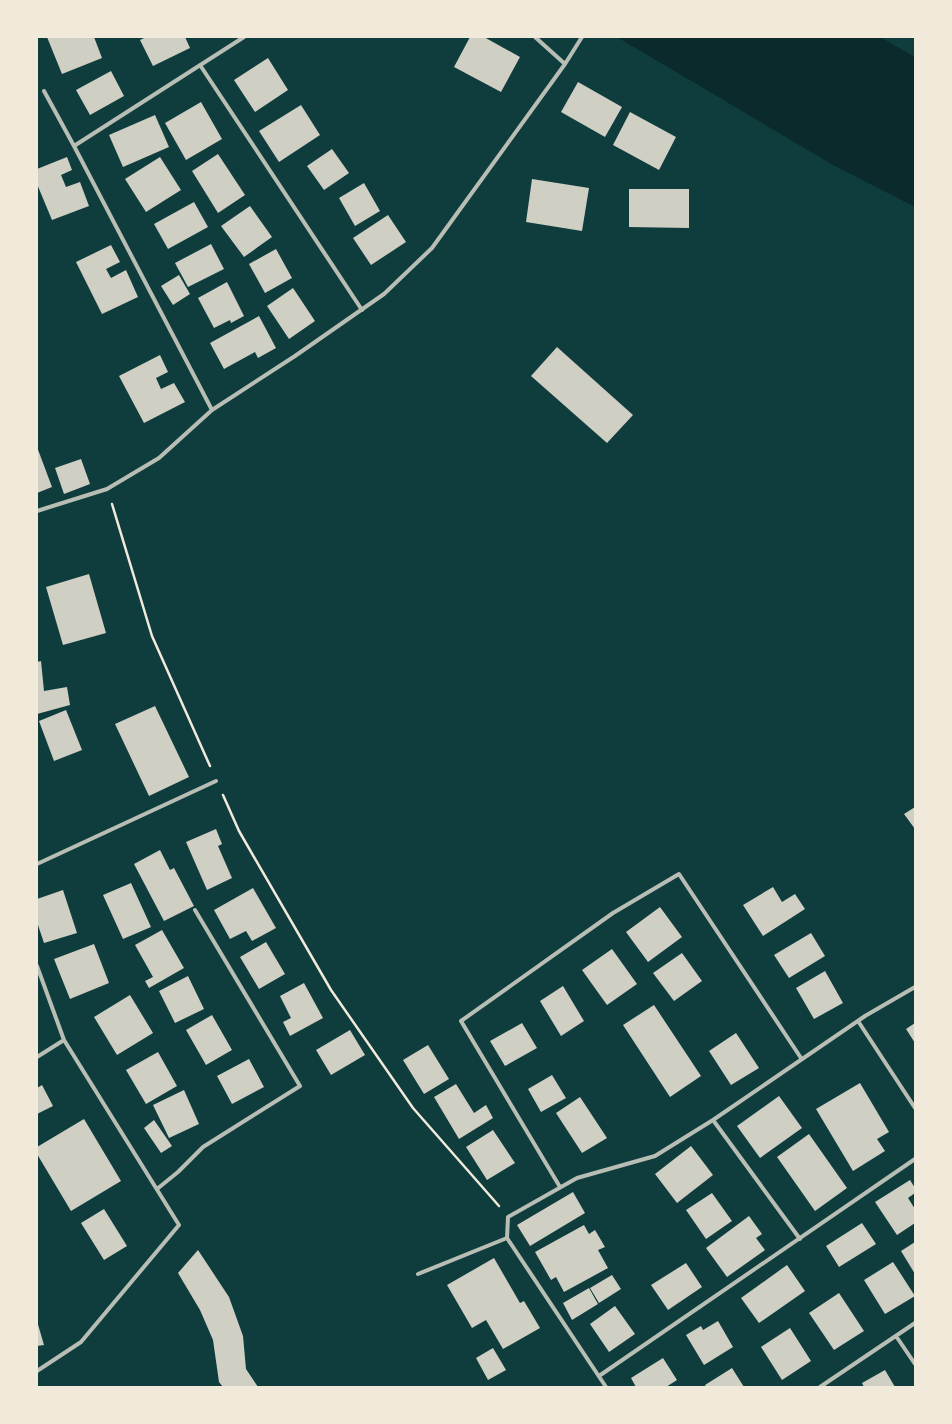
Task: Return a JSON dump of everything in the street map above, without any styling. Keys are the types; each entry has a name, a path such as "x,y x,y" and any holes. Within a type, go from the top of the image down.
{"street":[{"path":"74,146 244,37"},
{"path":"535,37 565,64"},
{"path":"37,511 107,489 159,458 212,410 295,356 384,294 432,248 565,64 582,37"},
{"path":"200,65 362,310"},
{"path":"44,91 212,410"},
{"path":"37,864 216,781"},
{"path":"560,1187 461,1022 614,913 679,874 801,1058"},
{"path":"157,1189 178,1172 203,1147 300,1086 196,910"},
{"path":"37,966 64,1040 179,1225 80,1342 37,1371"},
{"path":"606,1387 507,1238 508,1216 577,1178 655,1156 713,1120 801,1058 858,1021 915,987"},
{"path":"858,1021 915,1108"},
{"path":"37,1057 64,1040"},
{"path":"713,1120 800,1239"},
{"path":"599,1376 915,1159"},
{"path":"418,1274 507,1238"},
{"path":"820,1387 915,1324"},
{"path":"896,1336 915,1364"}],"path":[{"path":"107,489 152,636 239,831 331,990 414,1108 508,1216"}],"water":[{"path":"617,37 880,37 915,57 915,207 833,165"}],"building":[{"path":"47,37 94,37 102,58 62,74"},
{"path":"146,37 185,37 190,48 153,66 140,40"},
{"path":"470,37 484,37 520,57 501,92 454,67"},
{"path":"268,58 288,90 255,112 234,80"},
{"path":"111,71 124,96 90,115 76,90"},
{"path":"578,82 622,107 605,137 561,112"},
{"path":"201,102 222,139 186,160 165,123"},
{"path":"301,105 320,135 279,162 259,131"},
{"path":"630,112 676,137 659,170 613,145"},
{"path":"155,115 169,147 123,167 109,135"},
{"path":"332,149 349,173 324,190 307,166"},
{"path":"218,154 245,195 218,213 192,171"},
{"path":"67,157 72,170 61,175 66,187 80,182 89,206 52,220 37,184 37,169"},
{"path":"160,157 181,190 146,212 125,179"},
{"path":"532,179 589,188 582,231 526,222"},
{"path":"364,183 380,211 355,226 339,198"},
{"path":"629,189 689,189 689,228 629,227"},
{"path":"194,202 208,227 168,249 154,224"},
{"path":"250,206 272,237 244,257 221,226"},
{"path":"388,215 406,242 371,265 353,238"},
{"path":"211,244 224,269 188,287 175,263"},
{"path":"111,245 120,262 106,269 111,278 126,270 138,297 102,314 76,262"},
{"path":"276,249 292,278 265,293 249,264"},
{"path":"179,275 190,294 173,305 161,286"},
{"path":"227,282 244,316 231,323 230,320 214,328 198,298"},
{"path":"293,288 315,321 289,339 267,306"},
{"path":"259,316 276,348 258,358 255,352 224,369 210,343"},
{"path":"557,347 633,415 607,443 531,376"},
{"path":"160,355 168,372 156,378 161,389 174,383 185,402 144,423 119,376"},
{"path":"37,447 52,487 37,493"},
{"path":"81,459 90,484 64,494 55,468"},
{"path":"89,574 106,633 63,645 46,587"},
{"path":"41,661 44,691 67,687 70,705 37,714 37,662"},
{"path":"155,706 189,777 149,796 115,724"},
{"path":"66,710 82,750 54,761 39,721"},
{"path":"915,807 915,829 904,814"},
{"path":"216,829 222,844 218,846 232,878 207,890 186,842"},
{"path":"160,850 170,870 174,868 194,906 164,921 134,864"},
{"path":"131,883 151,927 123,939 103,895"},
{"path":"773,887 782,902 795,894 805,909 763,936 743,905"},
{"path":"253,888 276,928 252,941 246,931 230,939 214,910"},
{"path":"63,890 77,933 44,943 37,922 37,899"},
{"path":"660,907 682,937 648,962 626,932"},
{"path":"162,930 184,968 149,988 145,981 153,977 135,945"},
{"path":"811,933 825,956 789,978 774,955"},
{"path":"266,942 285,974 259,989 240,957"},
{"path":"94,944 109,983 70,999 54,959"},
{"path":"612,949 637,984 607,1005 582,970"},
{"path":"682,953 702,981 674,1001 653,973"},
{"path":"825,971 843,1003 814,1019 796,988"},
{"path":"188,976 204,1009 175,1023 159,991"},
{"path":"304,983 323,1018 290,1036 283,1022 291,1018 280,996"},
{"path":"563,986 584,1021 561,1036 540,1001"},
{"path":"130,995 153,1033 117,1055 94,1017"},
{"path":"654,1005 701,1076 670,1097 623,1025"},
{"path":"212,1015 232,1050 206,1065 186,1030"},
{"path":"522,1023 537,1048 505,1066 490,1041"},
{"path":"915,1023 915,1043 906,1029"},
{"path":"350,1030 365,1055 331,1075 316,1050"},
{"path":"736,1033 759,1068 731,1085 709,1051"},
{"path":"428,1045 449,1079 424,1094 403,1060"},
{"path":"158,1052 177,1086 146,1104 126,1070"},
{"path":"249,1059 264,1087 232,1104 217,1076"},
{"path":"552,1075 566,1098 541,1112 528,1089"},
{"path":"860,1083 889,1132 877,1139 885,1151 853,1171 816,1109"},
{"path":"456,1084 474,1113 486,1105 493,1118 459,1139 434,1097"},
{"path":"42,1085 53,1106 37,1114 37,1088"},
{"path":"184,1090 199,1124 169,1138 153,1105"},
{"path":"779,1096 802,1128 760,1158 737,1126"},
{"path":"580,1097 607,1138 582,1153 556,1113"},
{"path":"84,1119 121,1181 71,1211 37,1154 37,1147"},
{"path":"154,1120 172,1146 161,1153 144,1128"},
{"path":"493,1130 515,1163 487,1180 466,1147"},
{"path":"809,1134 847,1188 815,1211 777,1157"},
{"path":"691,1146 713,1175 677,1203 655,1174"},
{"path":"910,1180 915,1188 915,1193 908,1198 915,1209 915,1223 897,1235 875,1202"},
{"path":"573,1192 585,1213 530,1246 517,1225"},
{"path":"712,1193 732,1221 706,1239 686,1210"},
{"path":"104,1209 127,1246 104,1260 81,1223"},
{"path":"749,1216 762,1234 756,1238 765,1250 727,1277 706,1248"},
{"path":"862,1223 876,1244 839,1267 826,1246"},
{"path":"584,1225 589,1234 595,1230 605,1247 598,1250 608,1268 564,1292 556,1277 551,1280 535,1252"},
{"path":"915,1242 915,1274 901,1251"},
{"path":"198,1250 229,1297 243,1336 246,1369 258,1387 223,1387 219,1382 213,1340 200,1310 178,1273"},
{"path":"494,1258 520,1303 524,1301 540,1328 503,1349 486,1320 472,1328 447,1285"},
{"path":"893,1262 915,1296 885,1314 864,1280"},
{"path":"686,1263 702,1287 668,1310 651,1285"},
{"path":"787,1265 805,1291 759,1323 741,1298"},
{"path":"612,1275 621,1289 599,1303 590,1288"},
{"path":"589,1288 598,1304 572,1320 563,1303"},
{"path":"839,1293 864,1331 834,1350 809,1313"},
{"path":"615,1306 635,1334 609,1352 590,1324"},
{"path":"37,1321 44,1345 37,1346"},
{"path":"718,1321 733,1347 704,1365 686,1335 701,1326 703,1330"},
{"path":"790,1328 811,1361 782,1380 761,1347"},
{"path":"493,1348 506,1370 488,1380 476,1358"},
{"path":"663,1358 677,1380 666,1387 636,1387 631,1378"},
{"path":"732,1368 744,1387 706,1387 705,1385"},
{"path":"885,1370 895,1387 864,1387 862,1383"}]}
